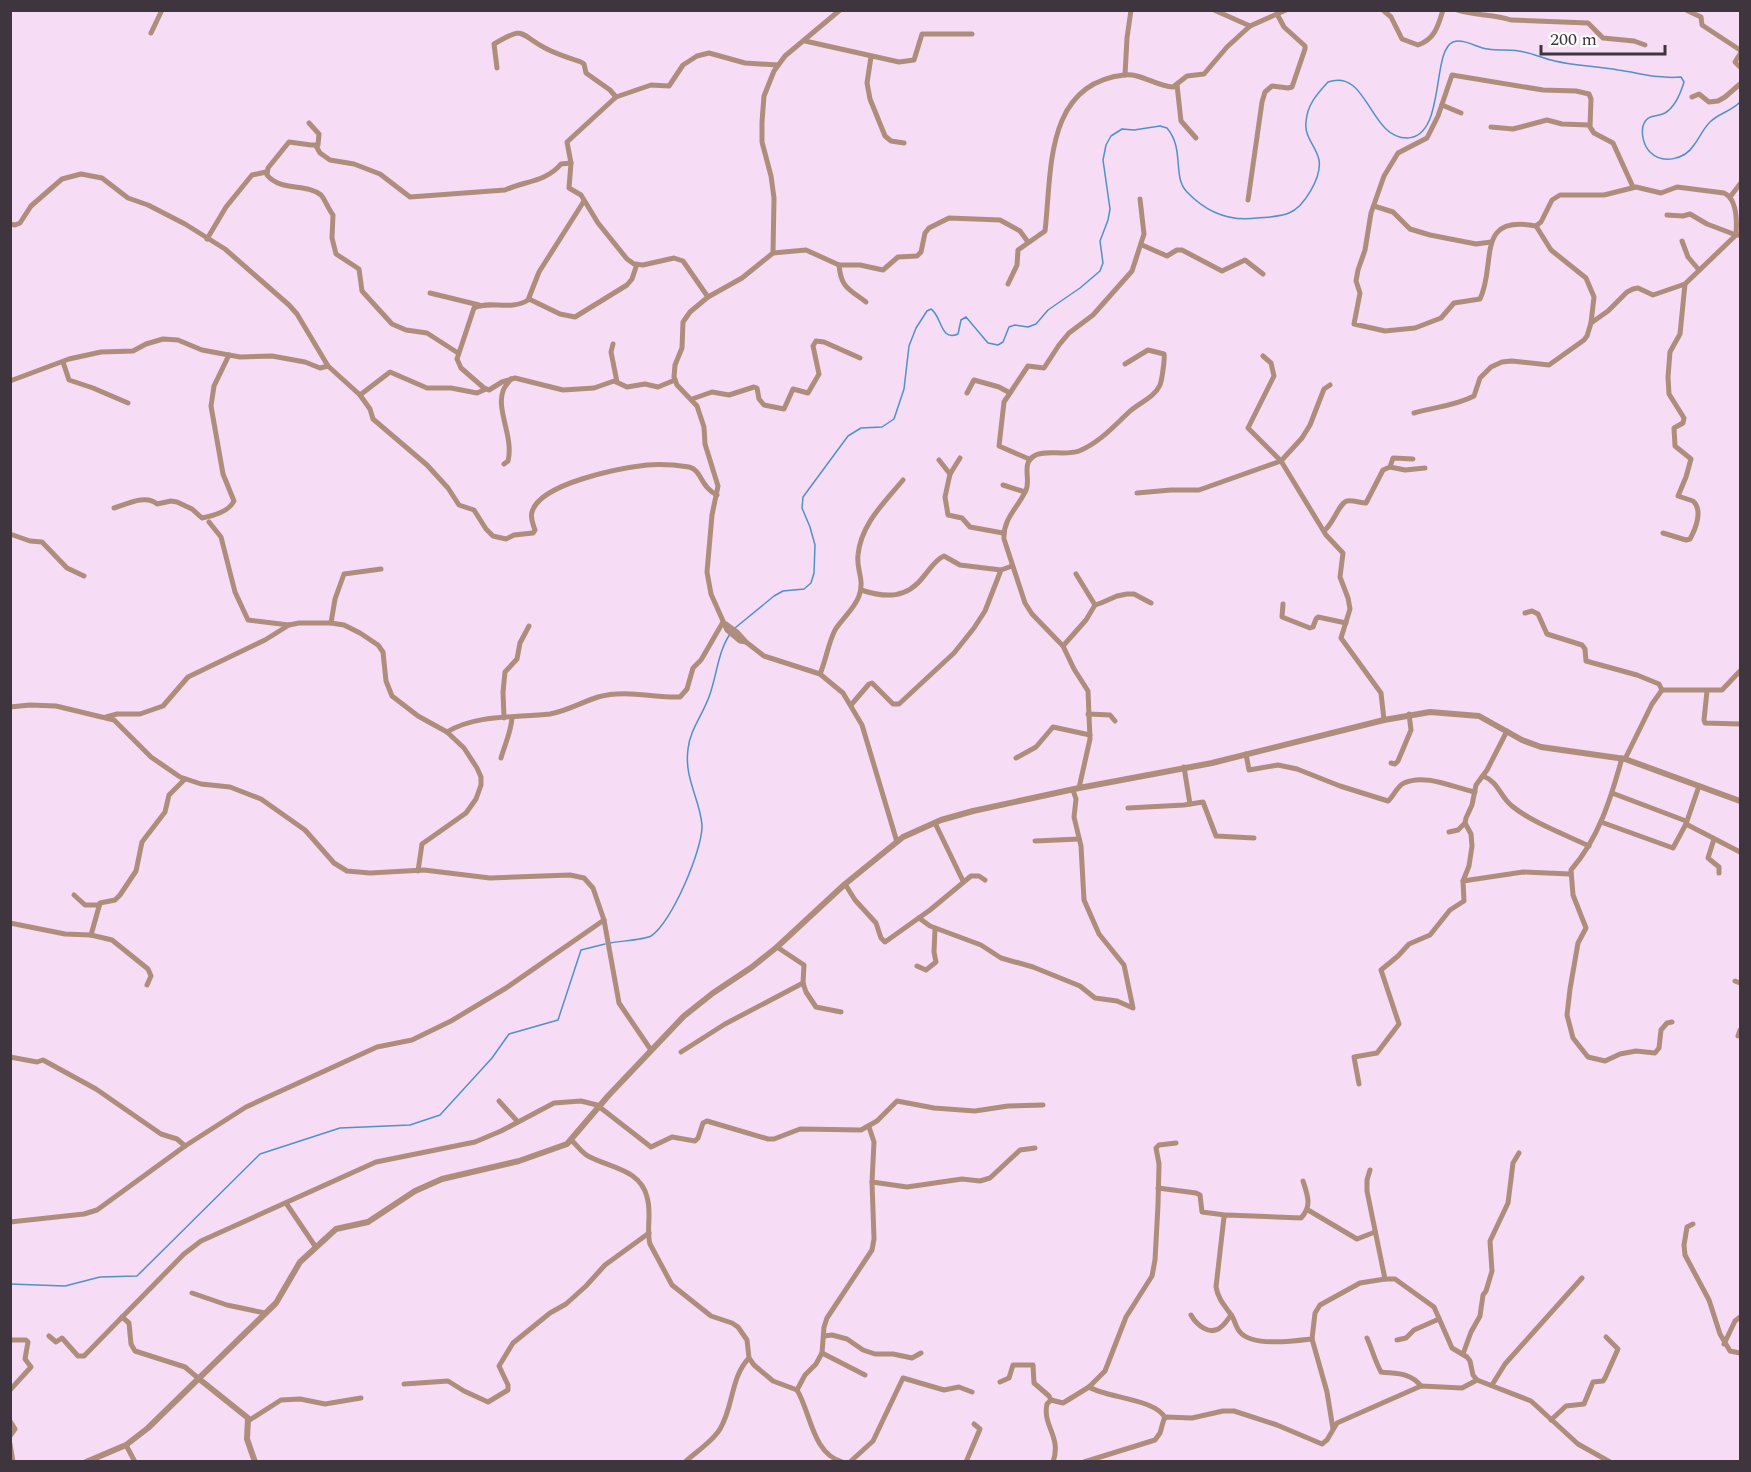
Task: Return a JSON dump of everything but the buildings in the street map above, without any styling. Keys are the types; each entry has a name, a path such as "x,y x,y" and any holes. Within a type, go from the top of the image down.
{"street":[{"path":"151,33 162,10"},
{"path":"773,253 774,198 764,152 762,122 767,87 785,56 840,10"},
{"path":"1125,75 1131,10"},
{"path":"1214,10 1250,27"},
{"path":"1008,284 1017,265 1018,250 1045,231 1052,159 1060,121 1084,90 1125,75 1143,78 1169,87 1178,85 1187,76 1204,74 1227,47 1250,27 1286,10"},
{"path":"1383,10 1391,17 1402,39 1418,45 1434,34 1443,10"},
{"path":"1457,10 1481,16 1501,16 1511,20 1588,23 1603,38 1634,41 1645,45"},
{"path":"1686,10 1701,17 1702,25 1740,52 1735,62 1740,67"},
{"path":"1248,200 1256,134 1264,94 1272,86 1292,87 1305,49 1282,24 1277,14"},
{"path":"496,68 494,44 510,34 522,33 542,47 584,64 586,73 616,97"},
{"path":"805,41 893,62 912,60 922,34 972,34"},
{"path":"708,297 687,264 679,259 637,264 624,256 598,223 581,195 569,188 571,162 567,146 569,140 596,118 605,105 616,97 651,85 669,86 683,65 697,56 709,53 745,63 778,65"},
{"path":"872,57 867,83 870,99 888,140 904,143"},
{"path":"1633,187 1613,143 1594,133 1589,124 1591,99 1587,93 1531,88 1456,74 1451,76 1442,105 1427,138 1419,144 1406,147 1396,156 1383,176 1369,219 1365,250 1356,277 1360,293 1355,326 1384,331 1415,328 1441,318 1454,303 1479,299 1486,278 1491,242 1497,231 1507,225 1536,226 1542,222 1550,203 1558,196 1604,195 1633,187 1661,194 1678,187 1724,193 1730,197 1737,217 1738,235"},
{"path":"1692,97 1699,94 1709,102 1718,101 1740,84"},
{"path":"1178,85 1181,122 1196,138"},
{"path":"1442,105 1461,113"},
{"path":"1491,127 1513,129 1547,120 1562,124 1589,124"},
{"path":"309,123 319,134 320,140 316,146"},
{"path":"207,238 226,207 252,175 266,172 289,142 316,146"},
{"path":"316,146 320,153 330,160 354,164 380,174 410,198 505,190 516,185 526,185 532,180 554,173 561,164 571,162"},
{"path":"266,172 268,177 277,183 315,192 322,196 326,207 333,215 332,238 336,254 359,269 362,291 392,324 406,330 427,333 458,353"},
{"path":"10,224 20,223 31,206 62,179 81,174 106,179 128,198 148,205 185,224 225,249 297,314 327,366 360,395 370,409 373,420 426,464 448,488 459,505 474,510 489,533 498,538 533,533 535,530 531,518 532,511 540,500 554,490 618,470 658,465 690,467 697,472 706,489 717,495"},
{"path":"1730,197 1740,184"},
{"path":"1029,459 1003,450 998,444 1004,402 1028,366 1044,368 1059,345 1070,333 1094,315 1130,274 1142,244 1144,222 1140,199"},
{"path":"430,293 479,305 504,306 520,304 529,299 539,272 584,201"},
{"path":"1374,206 1395,213 1410,229 1476,244 1491,242"},
{"path":"1667,215 1690,214 1707,224 1738,235"},
{"path":"897,842 866,736 843,693 820,674 764,656 725,623 711,594 707,572 717,479 705,444 702,421 697,406 683,393 675,380 675,365 682,348 683,322 690,312 708,297 742,278 773,253 806,250 839,265 860,265 883,270 898,257 917,256 921,252 925,233 929,228 949,218 1000,220 1020,231 1028,242"},
{"path":"1414,413 1456,404 1474,396 1478,383 1486,370 1502,363 1522,362 1549,365 1586,338 1591,323 1594,297 1587,280 1551,250 1536,226"},
{"path":"1591,323 1633,289 1638,288 1653,295 1685,284 1738,235"},
{"path":"1682,241 1688,257 1699,270"},
{"path":"1142,244 1167,256 1177,250 1182,250 1222,271 1245,260 1263,274"},
{"path":"529,299 560,314 575,317 627,285 632,279 637,264"},
{"path":"839,265 843,284 866,302"},
{"path":"1664,534 1690,539 1696,525 1698,510 1693,501 1678,496 1686,477 1690,457 1676,447 1674,428 1683,423 1684,418 1669,394 1668,387 1669,357 1680,334 1685,284"},
{"path":"479,305 473,310 457,359 461,368 486,389"},
{"path":"10,381 63,362 100,352 133,351 163,339 178,340 202,350 240,357 272,356 305,362 320,369 327,366"},
{"path":"692,399 712,392 729,395 754,387 757,388 759,399 764,405 784,409 793,389 808,393 819,374 813,346 816,341 820,340 860,358"},
{"path":"613,344 611,356 617,382"},
{"path":"919,918 935,929 981,945 1000,958 1033,967 1080,986 1095,998 1117,1001 1133,1008 1124,965 1099,934 1087,908 1079,839 1074,817 1076,789 1090,745 1088,690 1074,669 1063,645 1026,606 1003,533 1008,516 1028,486 1026,473 1029,459 1036,454 1064,454 1085,448 1104,436 1130,411 1153,395 1162,380 1165,354 1148,350 1125,364"},
{"path":"114,508 145,499 160,504 171,501 181,504 202,518 220,512 233,504 234,501 223,474 211,406 214,386 229,355"},
{"path":"1263,356 1271,363 1274,376 1248,428 1281,461 1324,531 1343,553 1340,577 1350,605 1342,640 1381,693 1384,720"},
{"path":"63,362 69,380 93,387 128,403"},
{"path":"360,395 390,372 427,388 451,387 477,393 486,389 491,390 502,382 515,378 563,390 594,388 611,382 617,382 625,387 645,384 658,387 675,380"},
{"path":"504,464 508,461 510,453 502,393 511,379"},
{"path":"967,393 974,380 999,387 1010,393"},
{"path":"1137,493 1198,490 1281,461 1302,438 1310,425 1324,388 1330,385"},
{"path":"960,458 950,474 945,497 948,514 962,518 972,528 1003,533"},
{"path":"1390,467 1393,458 1413,459"},
{"path":"939,460 950,474"},
{"path":"1324,531 1334,521 1343,503 1348,501 1366,503 1383,470 1390,467 1405,470 1425,468"},
{"path":"820,674 834,633 861,590 862,579 858,554 867,526 884,501 903,480"},
{"path":"1003,485 1025,492"},
{"path":"209,522 221,537 235,592 248,620 289,625 331,623 354,629 378,645 383,652 386,681 392,696 418,716 447,732 464,748 475,763 481,785 476,799 466,813 422,844 417,871"},
{"path":"10,534 30,541 42,542 67,568 84,576"},
{"path":"861,590 881,596 910,590 934,562 944,556 960,565 1001,570 1012,566"},
{"path":"331,623 335,599 344,574 381,569"},
{"path":"851,705 872,683 893,704 899,704 954,653 974,628 985,611 1001,570"},
{"path":"1076,574 1095,605"},
{"path":"1063,645 1086,620 1095,605 1126,594 1134,594 1151,603"},
{"path":"1283,604 1282,617 1310,628 1313,627 1318,617 1346,623"},
{"path":"1525,613 1532,611 1538,614 1546,634 1582,645 1585,649 1586,661 1640,676 1659,684 1662,690"},
{"path":"447,732 478,720 553,713 606,696 644,694 680,697 687,689 693,668 701,660 725,623"},
{"path":"106,718 117,714 140,714 163,706 188,677 266,640 289,625"},
{"path":"504,718 505,672 517,659 520,643 529,626"},
{"path":"1672,1022 1667,1023 1661,1030 1659,1048 1655,1053 1636,1051 1620,1054 1605,1061 1588,1057 1580,1049 1573,1038 1567,1015 1578,946 1586,928 1576,906 1570,874 1589,846 1601,822 1624,759 1652,704 1662,690 1667,688 1707,691 1725,688 1740,671"},
{"path":"1707,691 1704,722 1740,724"},
{"path":"10,707 50,706 106,718 120,725 157,762 185,779 230,788 261,799 305,830 343,870 370,873 417,871 490,878 570,875 584,878 593,888 607,930 619,1004 651,1050"},
{"path":"86,1461 126,1444 148,1428 278,1300 296,1267 315,1246 339,1227 368,1222 415,1191 442,1179 534,1157 571,1140 599,1106 684,1016 713,993 752,968 845,884 897,842 935,823 973,811 1246,754 1409,714 1430,712 1479,716 1527,742 1548,749 1624,759 1740,801"},
{"path":"1088,714 1110,715 1115,721"},
{"path":"1391,763 1395,764 1398,761 1411,730 1409,714"},
{"path":"501,758 511,732 512,718"},
{"path":"1016,758 1036,747 1053,727 1090,735"},
{"path":"1449,832 1458,830 1465,823 1476,785 1507,731"},
{"path":"1246,754 1249,770 1280,765 1386,800 1390,800 1402,784 1419,781 1440,782 1475,792"},
{"path":"1184,767 1190,804"},
{"path":"1483,776 1500,789 1508,802 1521,813 1589,846"},
{"path":"74,895 85,905 99,905 115,900 120,895 136,871 142,842 165,812 169,795 185,779"},
{"path":"1601,822 1672,849 1686,823 1699,786"},
{"path":"1612,793 1686,823 1740,852"},
{"path":"1128,808 1204,802 1216,837 1254,838"},
{"path":"935,823 963,881"},
{"path":"1359,1084 1354,1057 1377,1053 1399,1023 1381,970 1409,944 1430,935 1449,912 1463,902 1463,881 1469,866 1472,846 1471,834 1465,823"},
{"path":"1035,842 1079,839"},
{"path":"1714,839 1708,858 1719,867 1719,873"},
{"path":"1463,881 1523,873 1570,874"},
{"path":"845,884 855,900 876,923 883,942 919,918 974,874 985,880"},
{"path":"92,935 99,905"},
{"path":"10,1222 84,1214 97,1209 120,1195 185,1146 246,1107 377,1047 412,1040 451,1021 506,988 604,920"},
{"path":"10,923 65,934 92,935 112,940 124,947 150,973 151,979 147,986"},
{"path":"917,966 926,970 936,962 935,929"},
{"path":"777,947 804,965 803,983 816,1007 842,1012"},
{"path":"681,1052 725,1024 803,983"},
{"path":"10,1057 37,1062 43,1060 96,1089 163,1135 177,1139 185,1146"},
{"path":"499,1101 518,1122"},
{"path":"49,1336 56,1342 62,1338 78,1356 84,1356 194,1246 212,1236 376,1162 475,1142 554,1103 581,1101 599,1106 651,1147 672,1137 695,1141 699,1138 703,1123 707,1121 771,1140 797,1129 861,1130 869,1126 897,1101 934,1108 975,1111 1008,1106 1043,1105"},
{"path":"797,1390 822,1353 827,1318 872,1250 874,1142 869,1126"},
{"path":"571,1140 591,1157 624,1170 638,1180 647,1195 650,1208 650,1244 672,1285 711,1316 738,1327 747,1340 749,1358 770,1379 797,1390 826,1453 831,1458 842,1461"},
{"path":"1000,1382 1009,1378 1013,1365 1033,1365 1034,1383 1051,1400 1062,1403 1089,1387 1108,1366 1126,1317 1152,1276 1155,1260 1158,1188 1156,1148 1159,1145 1176,1143"},
{"path":"872,1182 907,1187 962,1179 983,1181 993,1176 1020,1150 1035,1148"},
{"path":"1463,1354 1480,1316 1483,1295 1492,1271 1490,1241 1508,1203 1513,1163 1519,1153"},
{"path":"1370,1170 1366,1185 1385,1279"},
{"path":"1158,1188 1200,1195 1202,1212 1299,1219 1308,1210 1309,1198 1303,1181"},
{"path":"286,1203 315,1246"},
{"path":"1308,1210 1357,1239 1375,1232"},
{"path":"1225,1215 1216,1287 1219,1299 1231,1315 1239,1332 1251,1339 1275,1342 1312,1339"},
{"path":"1693,1224 1687,1226 1685,1255 1709,1300 1724,1344 1730,1351 1740,1353"},
{"path":"404,1384 448,1381 488,1402 499,1396 508,1389 498,1366 510,1346 550,1313 566,1304 608,1262 649,1233"},
{"path":"1492,1386 1511,1357 1582,1278"},
{"path":"1333,1429 1327,1392 1312,1339 1315,1313 1320,1305 1359,1282 1395,1280 1431,1304 1452,1348 1470,1361 1473,1375 1477,1380 1531,1401 1578,1444 1610,1461"},
{"path":"192,1293 227,1305 264,1313"},
{"path":"1191,1315 1198,1325 1214,1330 1220,1328 1231,1315"},
{"path":"122,1317 129,1323 131,1344 135,1351 181,1366 244,1413 248,1421 247,1439 255,1461"},
{"path":"1724,1344 1735,1321 1740,1317"},
{"path":"1397,1340 1406,1338 1414,1330 1439,1319"},
{"path":"824,1336 832,1335 847,1339 863,1350 875,1354 893,1354 912,1358 921,1353"},
{"path":"1551,1420 1566,1406 1584,1404 1593,1382 1603,1381 1605,1378 1618,1349 1606,1337"},
{"path":"1367,1338 1381,1372 1395,1372 1413,1377 1420,1386"},
{"path":"10,1340 28,1342 25,1359 31,1367 10,1390"},
{"path":"822,1353 865,1375"},
{"path":"685,1461 720,1429 736,1376 749,1358"},
{"path":"850,1461 876,1437 902,1379 906,1378 944,1390 959,1387 972,1392"},
{"path":"1165,1418 1192,1418 1223,1411 1234,1412 1277,1425 1322,1444 1328,1440 1333,1429 1346,1419 1420,1386 1462,1388 1477,1380"},
{"path":"1089,1387 1099,1392 1152,1406 1162,1411 1165,1418"},
{"path":"248,1421 281,1400 300,1399 325,1404 361,1398"},
{"path":"1051,1400 1047,1404 1046,1412 1057,1445 1053,1461"},
{"path":"1084,1461 1155,1440 1165,1418"},
{"path":"10,1421 15,1430 10,1436"},
{"path":"966,1461 980,1429 974,1424"},
{"path":"10,1444 13,1461"},
{"path":"126,1444 135,1461"}],"waterway":[{"path":"735,628 774,596 783,591 804,589 811,583 814,573 815,545 802,508 803,497 848,436 861,428 882,427 894,419 904,389 909,346 916,328 927,311 931,309 935,312 944,331 952,336 958,334 961,320 966,317 988,343 998,345 1003,342 1009,327 1015,325 1028,327 1036,324 1048,310 1100,271 1103,263 1100,241 1110,209 1103,160 1106,145 1111,136 1122,129 1134,130 1160,126 1167,128 1176,145 1180,179 1187,192 1202,205 1218,214 1246,219 1289,213 1295,210 1311,191 1318,175 1319,160 1308,137 1307,116 1313,100 1328,82 1341,80 1352,85 1384,127 1394,135 1407,138 1419,134 1428,124 1446,49 1457,41 1488,49 1520,51 1570,64 1681,77 1684,82 1672,107 1665,113 1649,117 1643,126 1646,147 1655,156 1661,158 1674,159 1685,154 1710,122 1740,102"},
{"path":"610,943 651,936 659,929 668,917 692,868 702,825 688,770 689,742 710,694 720,656 730,634"},
{"path":"10,1284 65,1286 100,1277 137,1276 260,1154 340,1128 410,1125 440,1115 492,1058 509,1034 558,1020 581,950 605,944"}]}
